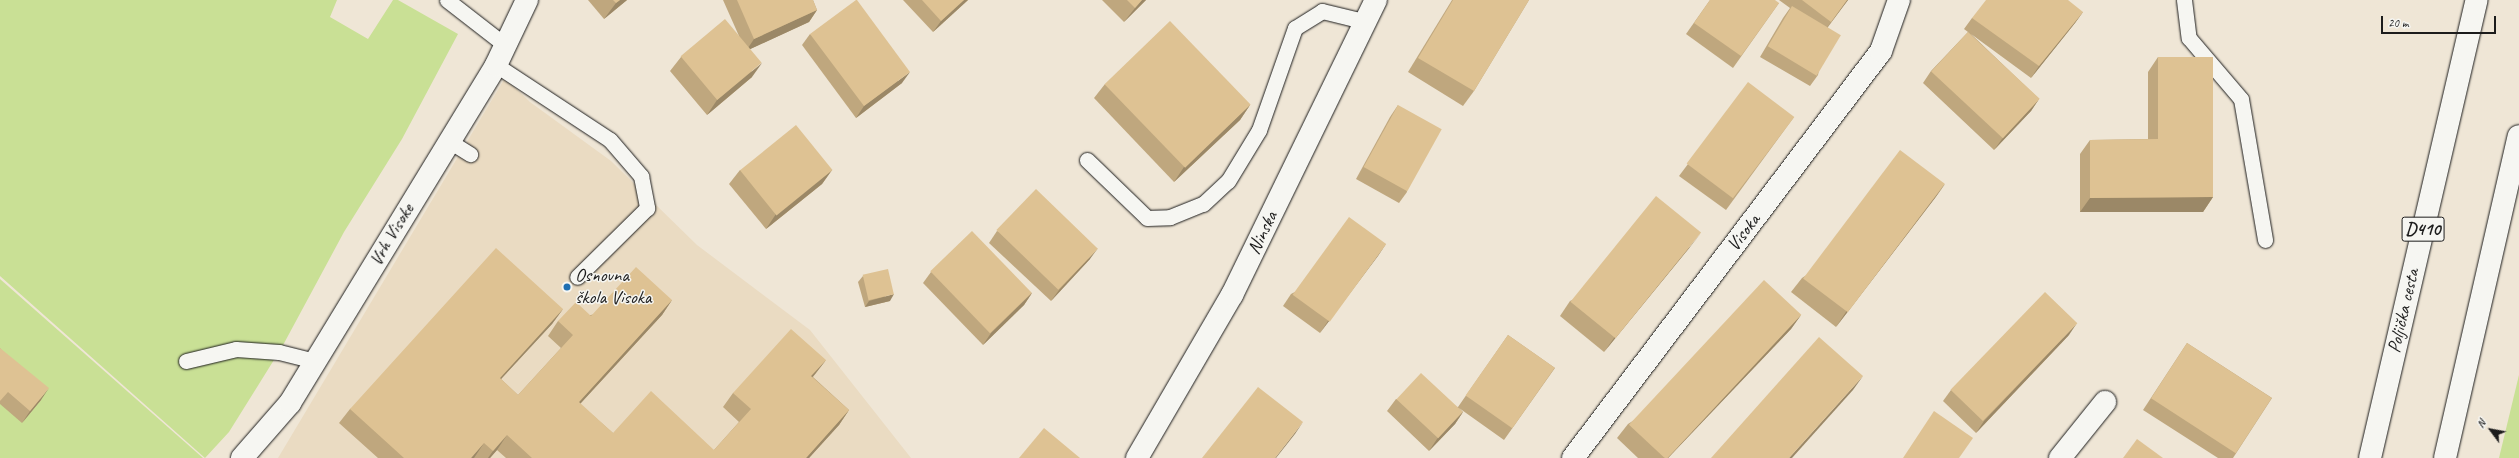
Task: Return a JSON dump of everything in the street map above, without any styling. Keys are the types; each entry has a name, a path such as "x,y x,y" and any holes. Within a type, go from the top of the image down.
{"street":[{"name":"Vrh Visoke","path":"242,458 290,403 496,64 527,0"},
{"name":"Ninska","path":"1137,458 1232,295 1367,22 1376,0"},
{"name":"Visoka","path":"1573,458 1881,51 1899,0"},
{"name":"Poljička cesta","path":"2370,458 2477,0"},
{"path":"2445,458 2519,136"},
{"path":"2060,458 2105,402"}],"lane":[{"path":"447,0 505,45"},
{"path":"2184,0 2189,38 2241,99 2265,240"},
{"path":"1087,160 1147,218 1170,217 1203,204 1228,181 1259,130 1270,90 1295,28 1322,11 1367,22"},
{"path":"496,64 610,140 641,176 647,208 577,277"},
{"path":"449,142 470,154"},
{"path":"186,361 236,349 279,352 315,361"}],"shaded area":[{"name":"Osnovna škola Visoka","path":"505,78 530,102 611,161 697,245 810,330 911,458 278,458"}],"green space":[{"path":"0,0 337,0 330,17 368,39 393,0 398,0 458,34 402,139 344,232 282,347 229,432 205,458 0,276"},
{"path":"0,279 203,458 0,458"},
{"path":"2519,375 2519,458 2499,458"}],"building":[{"path":"613,0 620,0 616,3"},
{"path":"737,0 813,0 817,10 754,39"},
{"path":"856,0 910,72 864,106 810,34"},
{"path":"922,0 964,0 941,21"},
{"path":"1127,0 1142,0 1135,8"},
{"path":"1453,0 1529,0 1474,91 1418,58"},
{"path":"1710,0 1775,0 1779,3 1741,56 1694,23"},
{"path":"1802,0 1847,0 1831,22"},
{"path":"1986,0 2068,0 2083,12 2039,66 1972,18"},
{"path":"1792,6 1841,35 1817,76 1768,46"},
{"path":"725,19 762,63 717,100 681,56"},
{"path":"1170,21 1251,104 1185,168 1105,84"},
{"path":"1968,32 2040,99 2003,138 1931,71"},
{"path":"2158,57 2213,57 2213,197 2090,198 2090,140 2158,139"},
{"path":"1748,82 1794,117 1733,198 1687,163"},
{"path":"1398,105 1442,129 1407,191 1364,167"},
{"path":"796,125 833,170 777,215 740,170"},
{"path":"1900,150 1945,184 1848,312 1803,279"},
{"path":"1036,189 1098,249 1058,290 996,230"},
{"path":"1656,196 1701,233 1615,338 1570,302"},
{"path":"1349,217 1386,244 1330,322 1293,295"},
{"path":"972,231 1032,293 990,333 930,271"},
{"path":"496,248 563,309 500,378 518,395 573,335 558,321 576,302 591,316 636,267 672,300 579,402 613,433 651,391 714,450 751,409 733,393 791,329 826,360 811,376 849,410 806,458 532,458 507,435 493,451 484,443 471,458 404,458 350,409"},
{"path":"888,269 894,294 869,300 863,275"},
{"path":"1764,280 1801,315 1668,458 1665,458 1629,425"},
{"path":"2045,292 2077,323 1983,421 1951,390"},
{"path":"1508,335 1555,368 1512,428 1466,396"},
{"path":"1819,337 1863,376 1789,458 1711,458"},
{"path":"2187,343 2272,398 2236,453 2151,398"},
{"path":"0,348 49,388 30,411 8,392 0,401"},
{"path":"1421,373 1463,412 1438,438 1396,399"},
{"path":"1258,387 1303,422 1275,458 1202,458"},
{"path":"1934,411 1973,438 1959,458 1903,458"},
{"path":"1044,428 1080,458 1019,458"},
{"path":"2137,439 2163,458 2123,458"}],"place":[{"name":"Osnovna škola Visoka","path":"567,287"}]}
